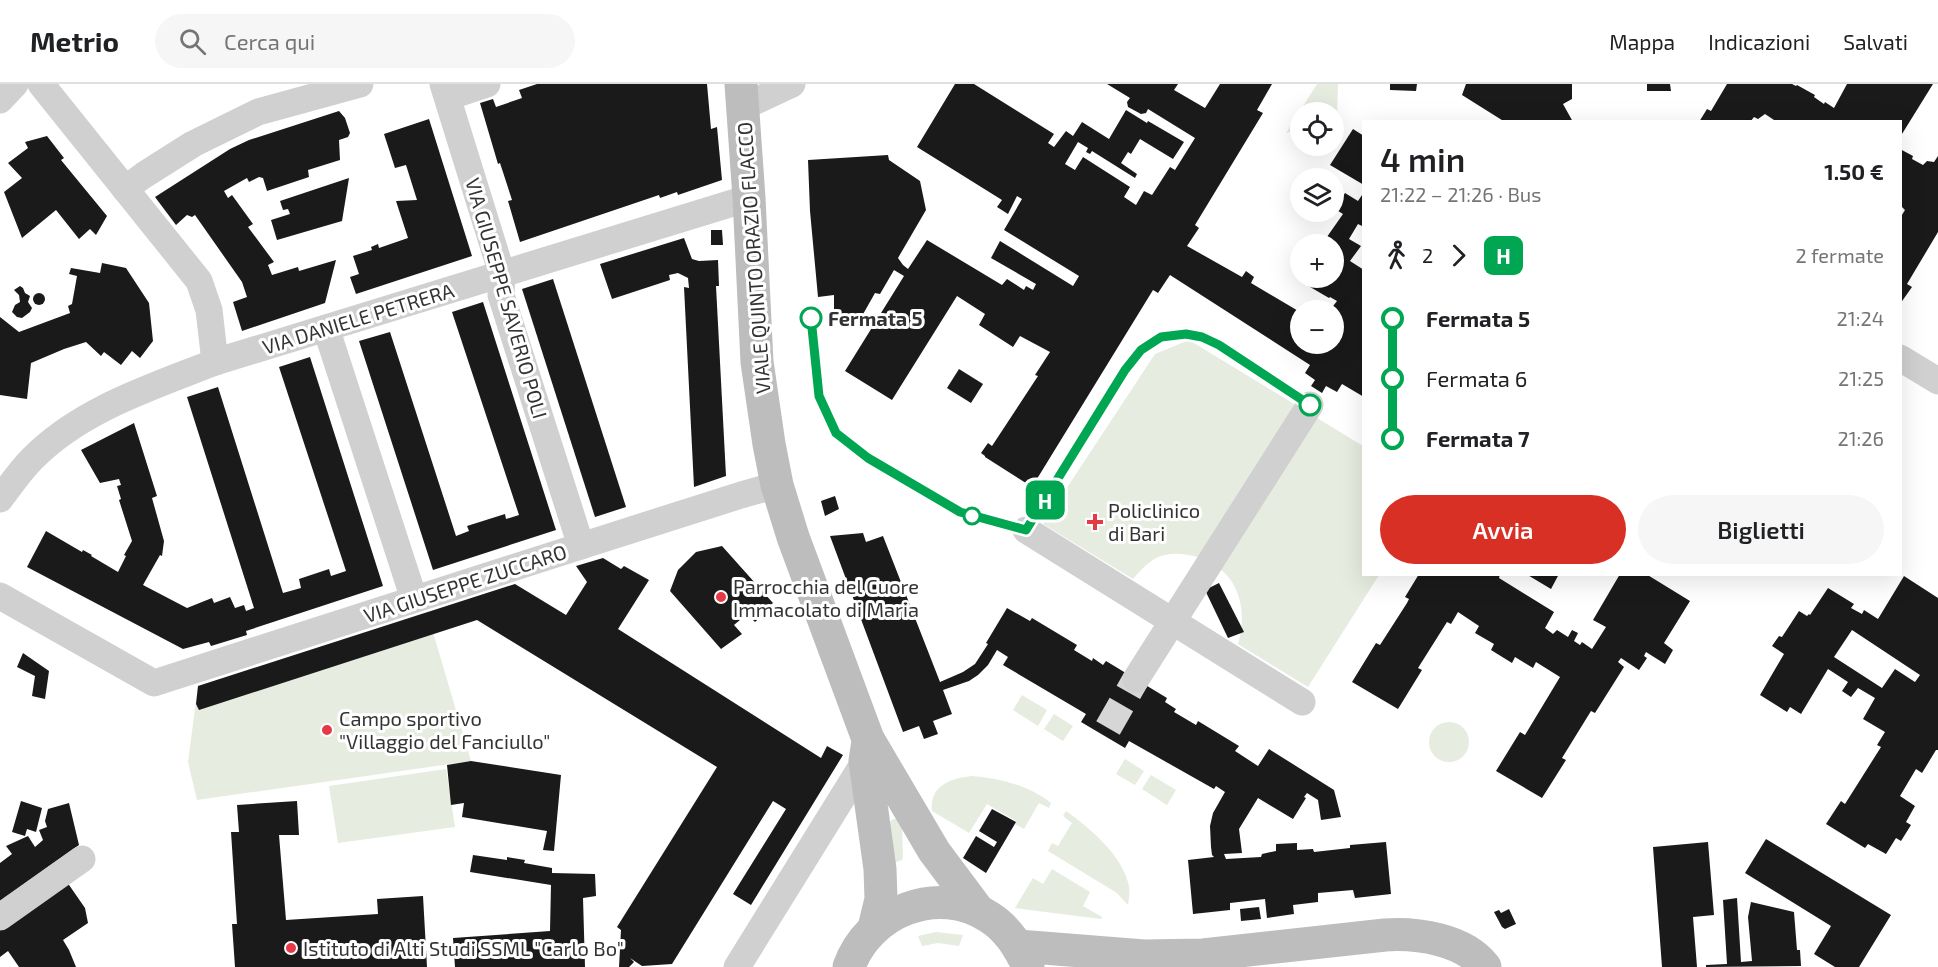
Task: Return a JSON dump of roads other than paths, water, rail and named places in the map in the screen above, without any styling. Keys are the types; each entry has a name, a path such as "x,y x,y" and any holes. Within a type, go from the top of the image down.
{"street":[{"path":"0,100 15,84"},
{"path":"41,84 199,282 208,310 215,362"},
{"path":"125,189 193,144 258,112 360,84"},
{"path":"446,91 487,84"},
{"path":"742,96 792,84"},
{"name":"VIA GIUSEPPE SAVERIO POLI","path":"446,91 502,274 501,295 581,546"},
{"name":"VIALE QUINTO ORAZIO FLACCO","path":"742,96 757,362 777,485 867,750"},
{"name":"VIA DANIELE PETRERA","path":"0,499 33,459 61,435 115,403 151,387 215,362 749,198"},
{"path":"326,328 414,599"},
{"path":"1902,359 1938,381"},
{"path":"1136,679 1310,405"},
{"name":"VIA GIUSEPPE ZUCCARO","path":"0,596 153,683 777,485"},
{"path":"1026,530 1302,702"},
{"path":"867,750 934,851 978,910"},
{"path":"867,750 880,869 881,898 874,928"},
{"path":"737,967 867,750"},
{"path":"0,917 82,859"},
{"path":"845,964 874,928 892,915 912,906 934,903 956,904 978,910 1009,933 1024,956 1203,955 1410,934 1448,942 1479,959 1485,967"}],"tunnel":[{"path":"1108,728 1136,679"}],"place":[{"name":"Fermata 5","path":"811,318"},
{"name":"Policlinico di Bari","path":"1095,522"},
{"name":"Parrocchia del Cuore Immacolato di Maria","path":"721,597"},
{"name":"Campo sportivo \"Villaggio del Fanciullo\"","path":"327,730"},
{"name":"Istituto di Alti Studi SSML \"Carlo Bo\"","path":"291,948"}]}
